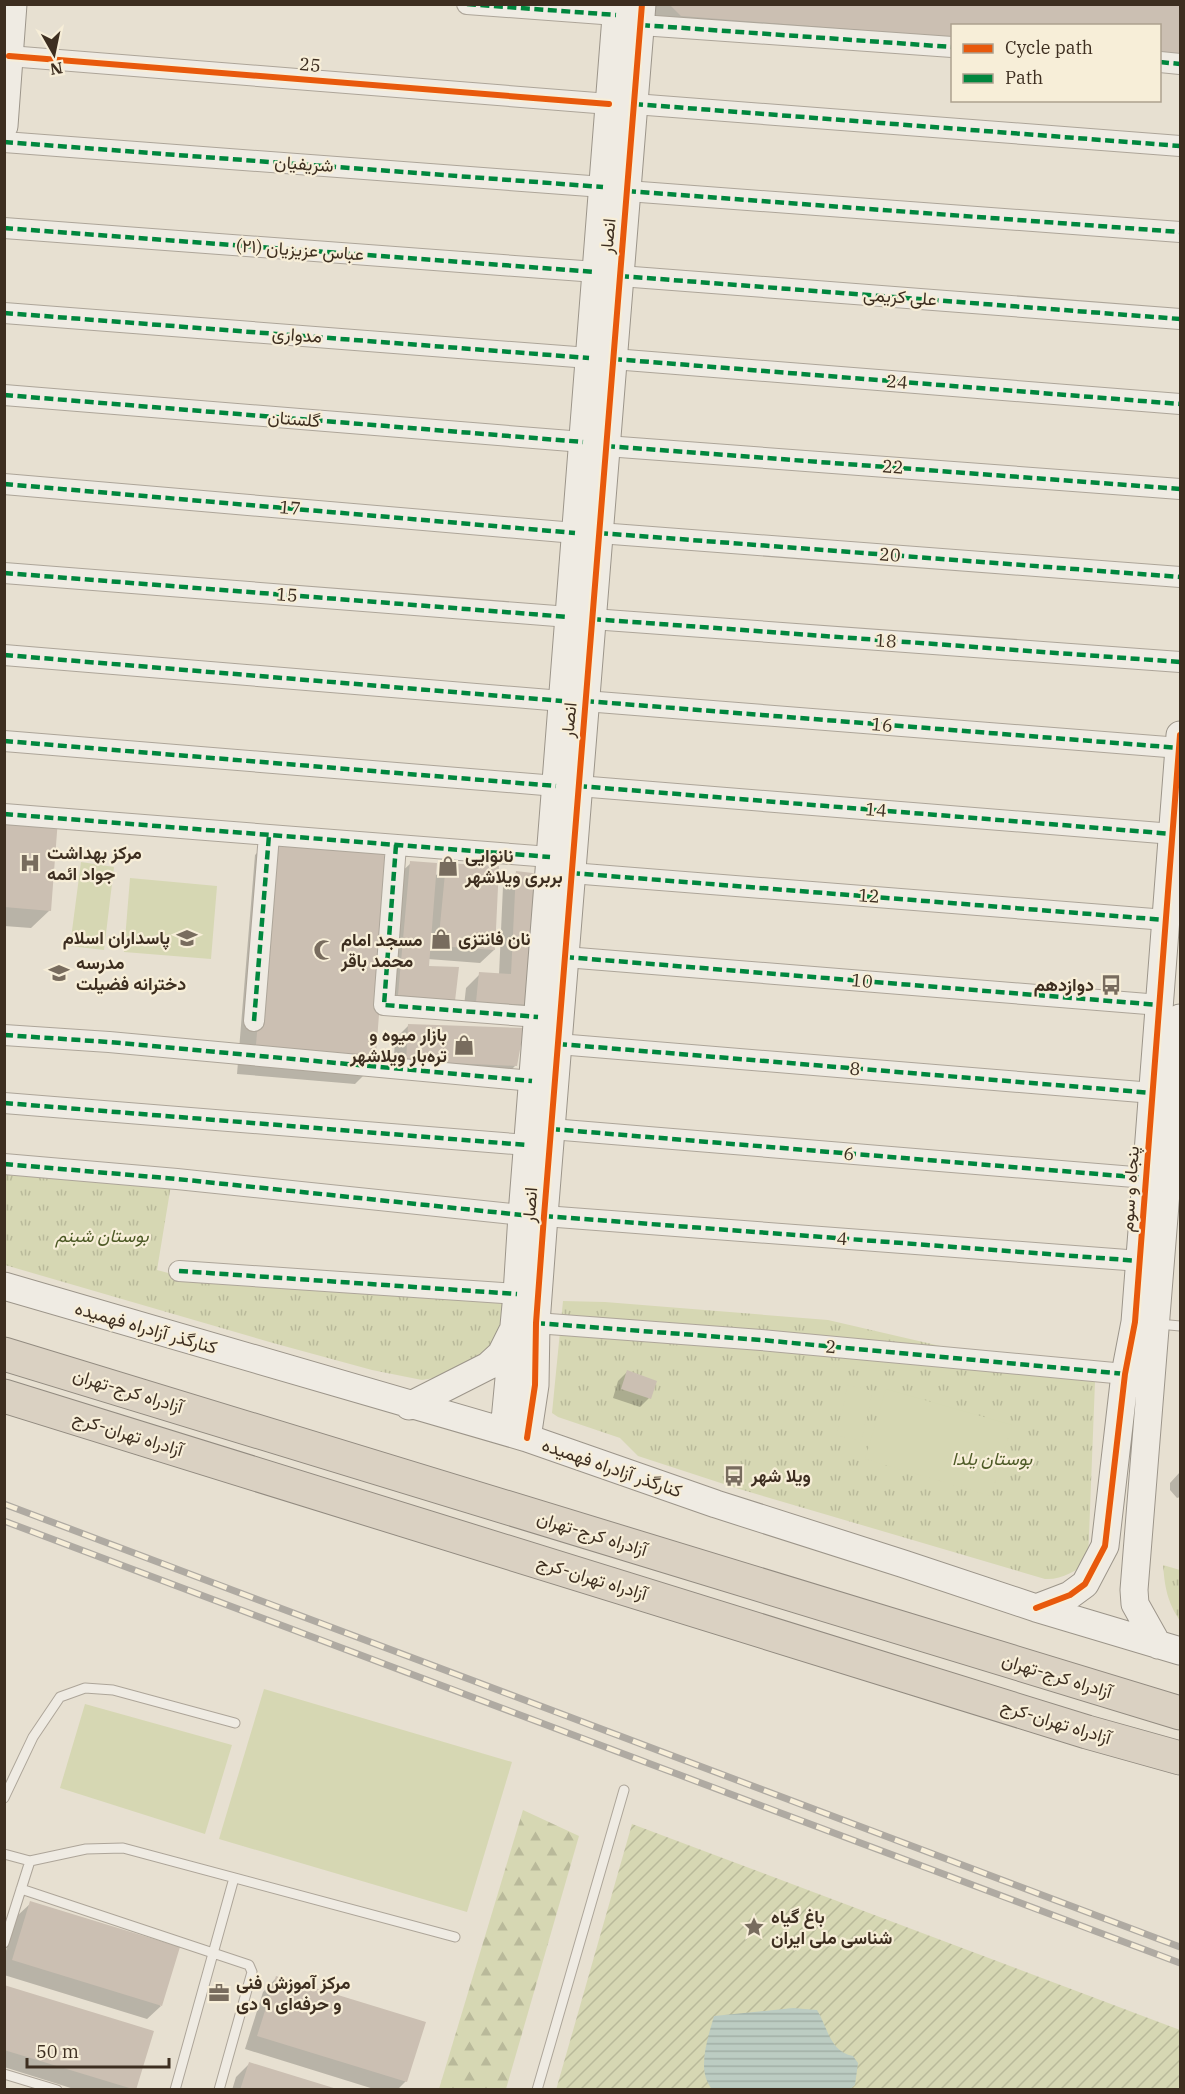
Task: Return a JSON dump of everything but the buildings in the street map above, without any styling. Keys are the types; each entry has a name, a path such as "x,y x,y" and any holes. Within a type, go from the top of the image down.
{"highway":[{"name":"آزادراه کرج-تهران","path":"4,1354 1180,1713"},
{"name":"آزادراه تهران-کرج","path":"4,1396 1087,1732 1180,1758"}],"street":[{"path":"4,126 13,4"},
{"path":"467,4 629,12 951,47"},
{"name":"انصار","path":"515,1435 535,1385 518,1294 551,1129 571,873 567,786 629,12"},
{"name":"25","path":"9,56 1180,146"},
{"path":"1161,62 1180,64"},
{"name":"شریفیان","path":"4,141 1180,232"},
{"name":"عباس عزیزیان (۲۱)","path":"4,228 608,274"},
{"name":"علی کریمی","path":"608,274 1180,319"},
{"name":"مدواری","path":"4,313 601,359"},
{"name":"24","path":"601,359 1180,404"},
{"name":"گلستان","path":"4,395 594,444"},
{"name":"22","path":"594,444 1180,489"},
{"name":"17","path":"4,484 587,533"},
{"name":"20","path":"587,533 1180,577"},
{"name":"15","path":"4,573 580,618"},
{"name":"18","path":"580,618 1180,662"},
{"name":"16","path":"4,655 574,701 1180,742"},
{"name":"14","path":"4,741 1173,834"},
{"name":"پنجاه و سوم","path":"1135,1604 1134,1590 1158,1324 1170,1011 1166,920 1180,742"},
{"name":"انصار","path":"525,1326 533,1215 528,1145 532,1081 550,857 567,786"},
{"path":"4,814 550,857"},
{"path":"254,1021 269,835"},
{"path":"396,845 384,1005 538,1017"},
{"name":"12","path":"571,873 1166,920"},
{"name":"10","path":"565,957 1170,1011"},
{"name":"پنجاه و سوم","path":"1085,1584 1106,1545 1125,1374 1158,1324 1140,1261 1153,1093 1170,1011"},
{"path":"4,1035 109,1042 532,1081"},
{"name":"8","path":"558,1044 1153,1093"},
{"path":"4,1103 528,1145"},
{"name":"6","path":"551,1129 1146,1178"},
{"name":"4","path":"4,1164 533,1215 1140,1261"},
{"path":"179,1271 518,1294"},
{"name":"کنارگذر آزادراه فهمیده","path":"4,1286 409,1406 515,1435 716,1504 1036,1608 1169,1648"},
{"path":"409,1406 489,1366 525,1326"},
{"name":"2","path":"525,1326 760,1340 1125,1374"},
{"path":"1085,1584 1086,1600 1098,1610 1112,1612 1135,1604 1169,1648"},
{"path":"1036,1608 1070,1595 1085,1584"}],"lane":[{"path":"4,1798 33,1737 60,1697 85,1688 113,1690 235,1723"},
{"path":"537,2090 624,1790"},
{"path":"4,1854 30,1861 86,1848 123,1848 455,1937"},
{"path":"4,1943 30,1861"},
{"path":"175,2090 234,1878"},
{"path":"21,1889 249,1965 252,1972 219,2090"},
{"path":"4,2074 57,2090"}],"green space":[{"path":"81,862 114,867 104,950 70,946"},
{"path":"130,878 217,886 211,959 124,952"},
{"name":"بوستان شبنم","path":"4,1172 171,1185 157,1270 187,1278 510,1299 504,1330 478,1360 439,1377 422,1380 372,1370 273,1343 5,1265"},
{"name":"بوستان یلدا","path":"563,1301 605,1302 828,1320 1095,1382 1088,1561 1068,1574 1045,1579 736,1488 638,1456 620,1438 558,1417 552,1413"},
{"path":"848,1385 873,1391 861,1441 836,1435"},
{"path":"886,1389 1012,1425 991,1496 865,1459"},
{"path":"1163,1565 1180,1570 1180,1621 1167,1594"},
{"path":"264,1689 512,1762 467,1912 219,1839"},
{"path":"85,1704 232,1745 205,1834 60,1788"},
{"path":"523,1810 579,1836 506,2089 439,2089"},
{"name":"باغ گیاه‌ شناسی ملی ایران","path":"632,1824 1180,2030 1180,2089 556,2090"}],"shaded area":[{"path":"793,2008 817,2010 834,2044 845,2054 853,2056 858,2063 855,2085 849,2090 712,2089 707,2081 704,2063 714,2016"}],"railway":[{"path":"4,1504 1180,1947"},
{"path":"4,1521 1180,1963"}],"marked path":[{"path":"467,4 616,15"},
{"path":"641,25 951,47"},
{"path":"1161,62 1180,64"},
{"path":"634,104 1180,146"},
{"path":"4,142 603,187"},
{"path":"627,191 1180,232"},
{"path":"4,228 596,272"},
{"path":"620,276 1180,319"},
{"path":"4,313 589,358"},
{"path":"613,359 1180,404"},
{"path":"4,395 583,442"},
{"path":"606,446 1180,489"},
{"path":"4,484 575,533"},
{"path":"599,533 1180,577"},
{"path":"4,573 569,617"},
{"path":"592,619 1180,662"},
{"path":"4,655 562,701"},
{"path":"585,701 1180,748"},
{"path":"4,741 556,786"},
{"path":"578,786 1173,834"},
{"path":"4,814 550,857"},
{"path":"254,1021 269,835"},
{"path":"396,845 384,1005 538,1017"},
{"path":"571,873 1166,920"},
{"path":"565,957 1160,1005"},
{"path":"4,1035 109,1042 532,1081"},
{"path":"558,1044 1153,1093"},
{"path":"4,1103 527,1145"},
{"path":"551,1129 1146,1178"},
{"path":"4,1164 177,1179 522,1215"},
{"path":"544,1216 1140,1261"},
{"path":"179,1271 517,1294"},
{"path":"536,1323 761,1340 1125,1374"}],"cycle path":[{"path":"527,1438 535,1385 536,1323 544,1216 642,4"},
{"path":"9,56 609,104"},
{"path":"1036,1608 1070,1595 1085,1584 1105,1546 1125,1374 1135,1322 1180,735"}],"place":[{"name":"مرکز بهداشت جواد ائمه","path":"30,863"},
{"name":"نانوایی بربری ویلاشهر","path":"448,866"},
{"name":"پاسداران اسلام","path":"187,938"},
{"name":"نان فانتزی","path":"441,939"},
{"name":"مسجد امام محمد باقر","path":"324,950"},
{"name":"مدرسه دخترانه فضیلت","path":"59,973"},
{"name":"دوازدهم","path":"1111,985"},
{"name":"بازار میوه و تره‌بار ویلاشهر","path":"464,1045"},
{"name":"ویلا شهر","path":"734,1476"},
{"name":"باغ گیاه‌ شناسی ملی ایران","path":"754,1927"},
{"name":"مرکز آموزش فنی و حرفه‌ای ۹ دی","path":"219,1993"}]}
